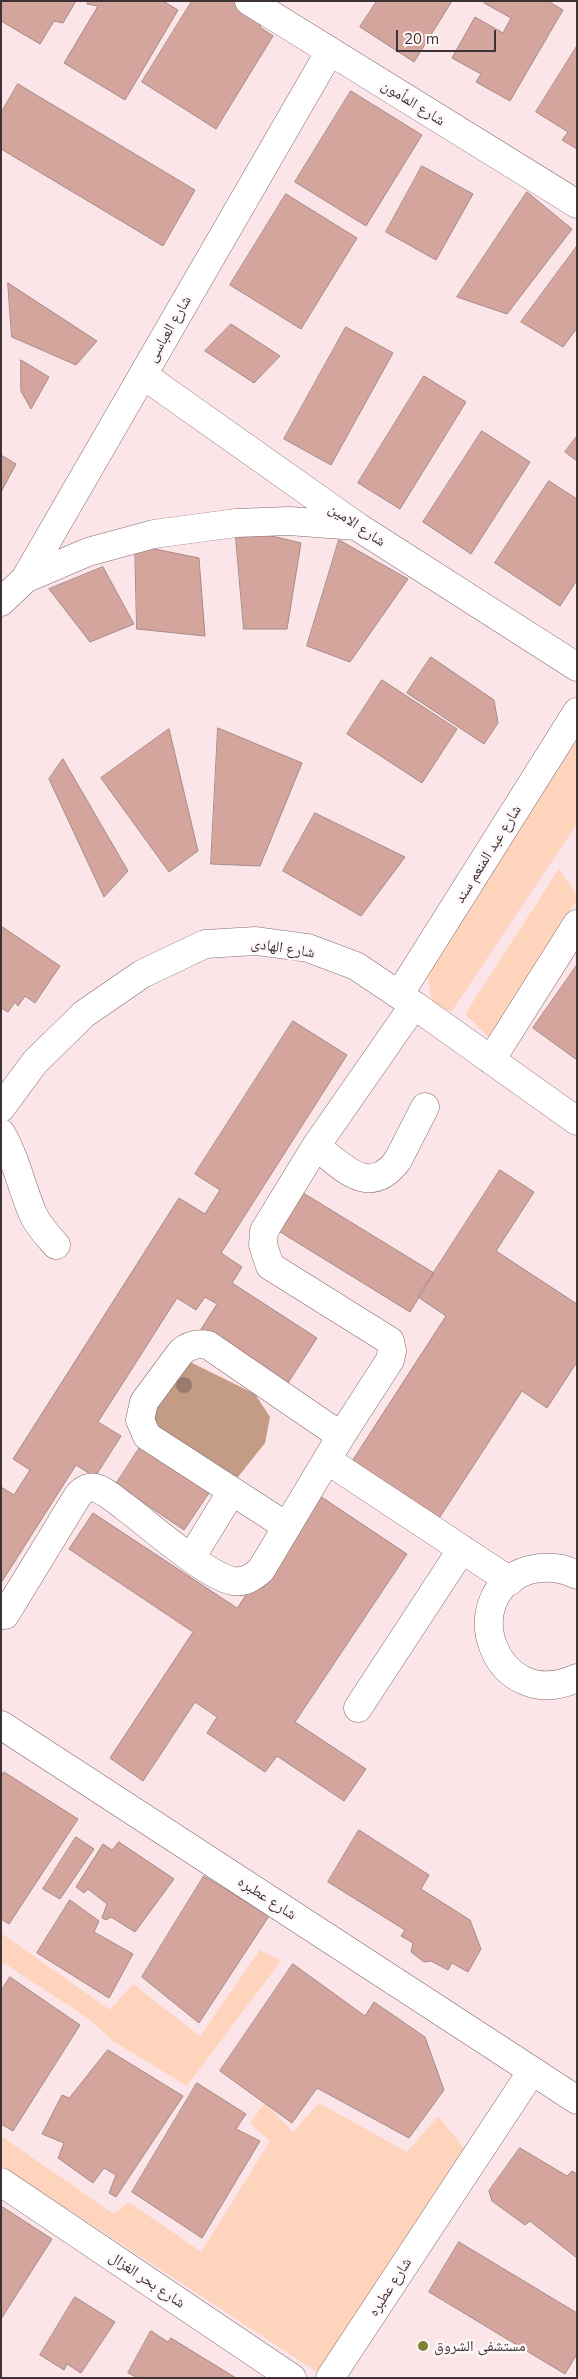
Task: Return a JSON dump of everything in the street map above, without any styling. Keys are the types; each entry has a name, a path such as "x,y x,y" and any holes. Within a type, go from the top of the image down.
{"street":[{"name":"شارع المأمون","path":"249,1 577,204"},
{"name":"شارع العباسى","path":"1,602 25,579 330,51"},
{"name":"شارع الامين","path":"143,375 358,527 577,667"},
{"path":"25,579 88,552 154,534 221,524 289,521 358,527"},
{"name":"شارع عبد المنعم سند","path":"341,1436 390,1360 390,1341 270,1266 263,1245 264,1231 406,1000 577,712"},
{"path":"491,1060 577,924"},
{"name":"شارع الهادى","path":"1,1108 35,1062 84,1014 142,974 205,944 256,941 308,948 356,966 577,1121"},
{"path":"316,1146 357,1177 374,1177 392,1168 398,1160 425,1107"},
{"path":"1,1134 19,1169 33,1215 43,1231 56,1245"},
{"path":"5,1615 77,1497 85,1489 96,1488 119,1502 191,1558 223,1577 234,1581 245,1580 261,1570 341,1436 208,1345 195,1344 181,1352 144,1402 141,1411 142,1428 147,1436 286,1526"},
{"path":"327,1460 510,1581"},
{"path":"191,1558 232,1491"},
{"path":"358,1708 462,1549"},
{"path":"577,1575 555,1568 539,1567 524,1572 510,1581 495,1600 488,1623 489,1639 495,1654 504,1667 517,1678 532,1684 548,1686 564,1684 577,1678"},
{"name":"شارع عطبره","path":"1,1725 577,2100"},
{"name":"شارع عطبره","path":"330,2378 532,2071"},
{"name":"شارع بحر الغزال","path":"1,2182 292,2378"}],"shaded area":[{"path":"577,740 577,824 452,1011 433,1008 428,975 450,935"},
{"path":"559,869 577,895 577,900 489,1037 465,1014"},
{"path":"182,1358 255,1394 270,1417 265,1443 238,1477 215,1471 148,1420"},
{"path":"1,1933 110,2010 133,1984 200,2036 260,1950 281,1961 187,2086 113,2041 89,2019 4,1963 1,1965"},
{"path":"265,2103 293,2132 319,2103 407,2152 438,2116 464,2148 320,2374 1,2165 1,2136 114,2214 129,2202 201,2252 270,2141 250,2123"}],"building":[{"path":"1,1 76,1 63,23 54,21 40,44 1,21"},
{"path":"89,1 163,1 178,10 125,100 64,63 98,6 87,4"},
{"path":"192,1 240,1 266,17 260,27 273,36 216,129 142,82"},
{"path":"377,1 452,1 414,62 360,27"},
{"path":"485,1 548,1 563,10 510,101 476,82 481,74 452,58 475,17 503,33 511,18 484,3"},
{"path":"577,46 577,149 562,140 568,132 536,112"},
{"path":"18,84 195,190 163,246 1,149 1,113"},
{"path":"351,91 422,135 366,226 295,182"},
{"path":"422,166 473,194 436,260 386,232"},
{"path":"527,192 572,229 507,314 457,297"},
{"path":"286,194 357,238 301,329 230,285"},
{"path":"577,246 577,328 563,347 521,322"},
{"path":"8,283 97,341 76,365 12,337"},
{"path":"231,324 280,356 254,383 205,351"},
{"path":"346,327 393,353 331,465 284,439"},
{"path":"21,360 49,377 31,409 21,391"},
{"path":"424,376 466,402 400,509 358,483"},
{"path":"482,431 530,462 471,554 423,522"},
{"path":"577,436 577,461 565,452"},
{"path":"1,455 16,464 1,492"},
{"path":"549,481 577,499 577,580 560,606 495,563"},
{"path":"235,527 301,543 287,629 244,629"},
{"path":"339,540 408,579 350,662 307,646"},
{"path":"135,545 199,558 205,636 137,629"},
{"path":"103,567 134,624 90,642 49,589"},
{"path":"431,657 494,700 498,723 484,744 407,693"},
{"path":"382,680 457,729 422,783 347,734"},
{"path":"218,728 302,763 260,866 211,864"},
{"path":"169,729 198,851 169,872 101,778"},
{"path":"63,759 128,871 104,897 49,779"},
{"path":"315,813 405,857 361,916 283,871"},
{"path":"1,926 60,966 35,1003 25,996 18,1006 15,1002 8,1012 1,1008"},
{"path":"577,965 577,1060 533,1028"},
{"path":"293,1021 347,1055 221,1253 242,1267 232,1283 317,1338 284,1389 198,1334 217,1304 205,1297 196,1310 177,1298 98,1422 121,1436 95,1477 76,1465 1,1583 1,1487 14,1495 30,1470 13,1459 179,1198 205,1214 220,1190 195,1174"},
{"path":"500,1170 534,1192 496,1251 577,1304 577,1362 547,1408 522,1391 436,1523 349,1466 446,1316 418,1297"},
{"path":"300,1191 434,1273 410,1312 277,1230"},
{"path":"146,1438 215,1484 184,1530 116,1484"},
{"path":"314,1492 407,1554 295,1722 366,1769 344,1801 277,1756 265,1772 207,1733 217,1717 195,1702 143,1781 110,1758 193,1632 69,1549 93,1513 237,1608"},
{"path":"4,1772 78,1819 9,1924 1,1919 1,1777"},
{"path":"359,1830 429,1875 421,1889 470,1920 481,1949 468,1972 452,1963 448,1970 431,1961 424,1962 411,1952 413,1943 401,1936 405,1930 328,1882"},
{"path":"76,1837 94,1849 60,1899 43,1889"},
{"path":"119,1842 174,1879 135,1932 111,1917 106,1920 102,1918 107,1904 88,1889 84,1893 76,1887 103,1844 112,1850"},
{"path":"204,1876 269,1916 199,2023 142,1977"},
{"path":"70,1900 99,1921 94,1932 133,1954 109,1998 37,1953"},
{"path":"293,1964 365,2016 374,2002 425,2037 444,2090 409,2138 317,2088 292,2123 220,2071"},
{"path":"10,1977 80,2025 13,2131 1,2124 1,1991"},
{"path":"108,2050 183,2096 116,2197 109,2193 116,2175 104,2168 93,2183 58,2158 64,2143 42,2134 62,2095 69,2098"},
{"path":"197,2083 246,2114 236,2129 260,2141 202,2238 132,2192"},
{"path":"520,2148 567,2176 572,2171 577,2174 577,2258 530,2221 525,2225 492,2201 489,2191"},
{"path":"1,2206 52,2239 1,2319"},
{"path":"459,2242 577,2313 577,2354 565,2374 429,2292"},
{"path":"75,2297 115,2322 81,2373 67,2364 64,2370 40,2355"},
{"path":"151,2331 168,2342 171,2338 236,2378 138,2378 128,2373"}],"place":[{"name":"مستشفى الشروق","path":"423,2346"}]}
